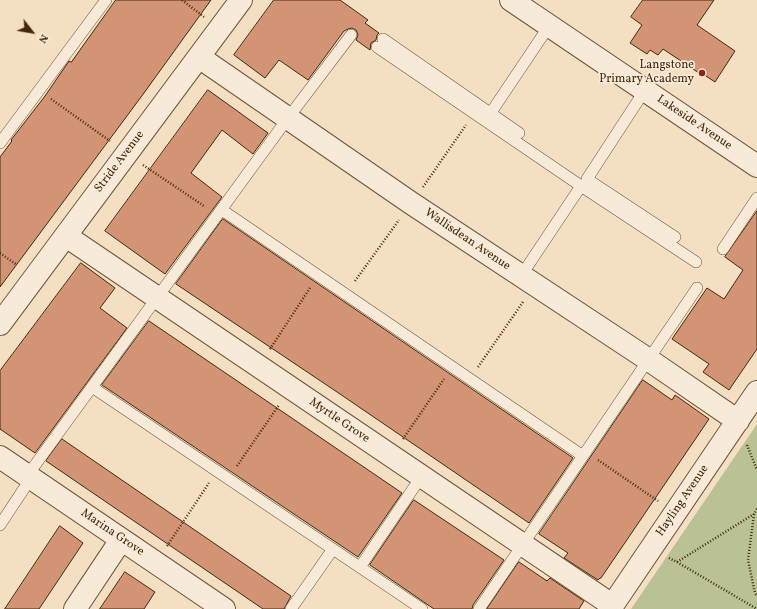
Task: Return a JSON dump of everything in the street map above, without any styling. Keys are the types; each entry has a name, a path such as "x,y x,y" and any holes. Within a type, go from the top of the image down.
{"street":[{"name":"Stride Avenue","path":"0,324 241,0"},
{"name":"Lakeside Avenue","path":"511,0 757,166"},
{"name":"Wallisdean Avenue","path":"198,57 411,203 649,360 738,421"},
{"name":"Myrtle Grove","path":"66,236 523,545 611,607"},
{"name":"Hayling Avenue","path":"611,607 757,392"},
{"name":"Marina Grove","path":"0,457 156,563 213,606"},
{"path":"75,609 121,540"}],"lane":[{"path":"0,143 106,0"},
{"path":"490,114 549,26"},
{"path":"0,525 29,477 92,387 350,35"},
{"path":"519,133 380,43 581,186 696,262"},
{"path":"645,90 587,179 675,237"},
{"path":"528,280 581,186"},
{"path":"723,249 757,198"},
{"path":"220,213 318,276 452,367 585,454"},
{"path":"479,609 697,288"},
{"path":"92,387 422,609"},
{"path":"360,567 421,477"},
{"path":"291,609 333,549"}],"path":[{"path":"182,0 220,29"},
{"path":"39,90 126,153 220,213"},
{"path":"258,366 318,276"},
{"path":"470,378 528,280"},
{"path":"392,456 452,367"},
{"path":"228,479 290,388"},
{"path":"585,454 676,512"},
{"path":"156,563 217,471"},
{"path":"757,509 754,514 748,560 755,593 757,596"},
{"path":"677,562 754,514"},
{"path":"649,551 677,562 757,609"}],"green space":[{"path":"757,424 757,609 631,609"}],"building":[{"path":"116,0 211,0 0,287 0,157 69,61 71,62"},
{"path":"274,0 340,0 368,20 365,23 379,33 376,40 371,43 370,50 356,40 358,35 356,30 352,28 344,31 308,80 279,60 265,78 234,55"},
{"path":"643,0 714,0 697,25 735,51 715,82 663,49 658,55 650,50 647,54 630,43 642,25 631,17"},
{"path":"208,90 268,133 253,154 222,130 191,173 222,197 165,274 105,231"},
{"path":"757,211 757,349 729,390 703,372 709,364 672,339 707,288 724,299 743,270 725,257"},
{"path":"223,219 573,458 529,523 176,284"},
{"path":"81,263 115,288 100,308 127,328 35,453 0,429 0,371"},
{"path":"149,321 402,493 358,557 102,385"},
{"path":"643,380 672,400 675,395 709,419 601,578 598,580 564,558 568,553 539,534"},
{"path":"62,439 291,596 284,609 263,609 46,461"},
{"path":"414,500 504,560 473,605 472,609 434,609 370,565"},
{"path":"60,526 83,543 39,609 5,609"},
{"path":"519,562 547,581 550,578 584,601 579,609 487,609"},
{"path":"125,572 155,592 144,609 100,609"}],"place":[{"name":"Langstone Primary Academy","path":"702,73"}]}
